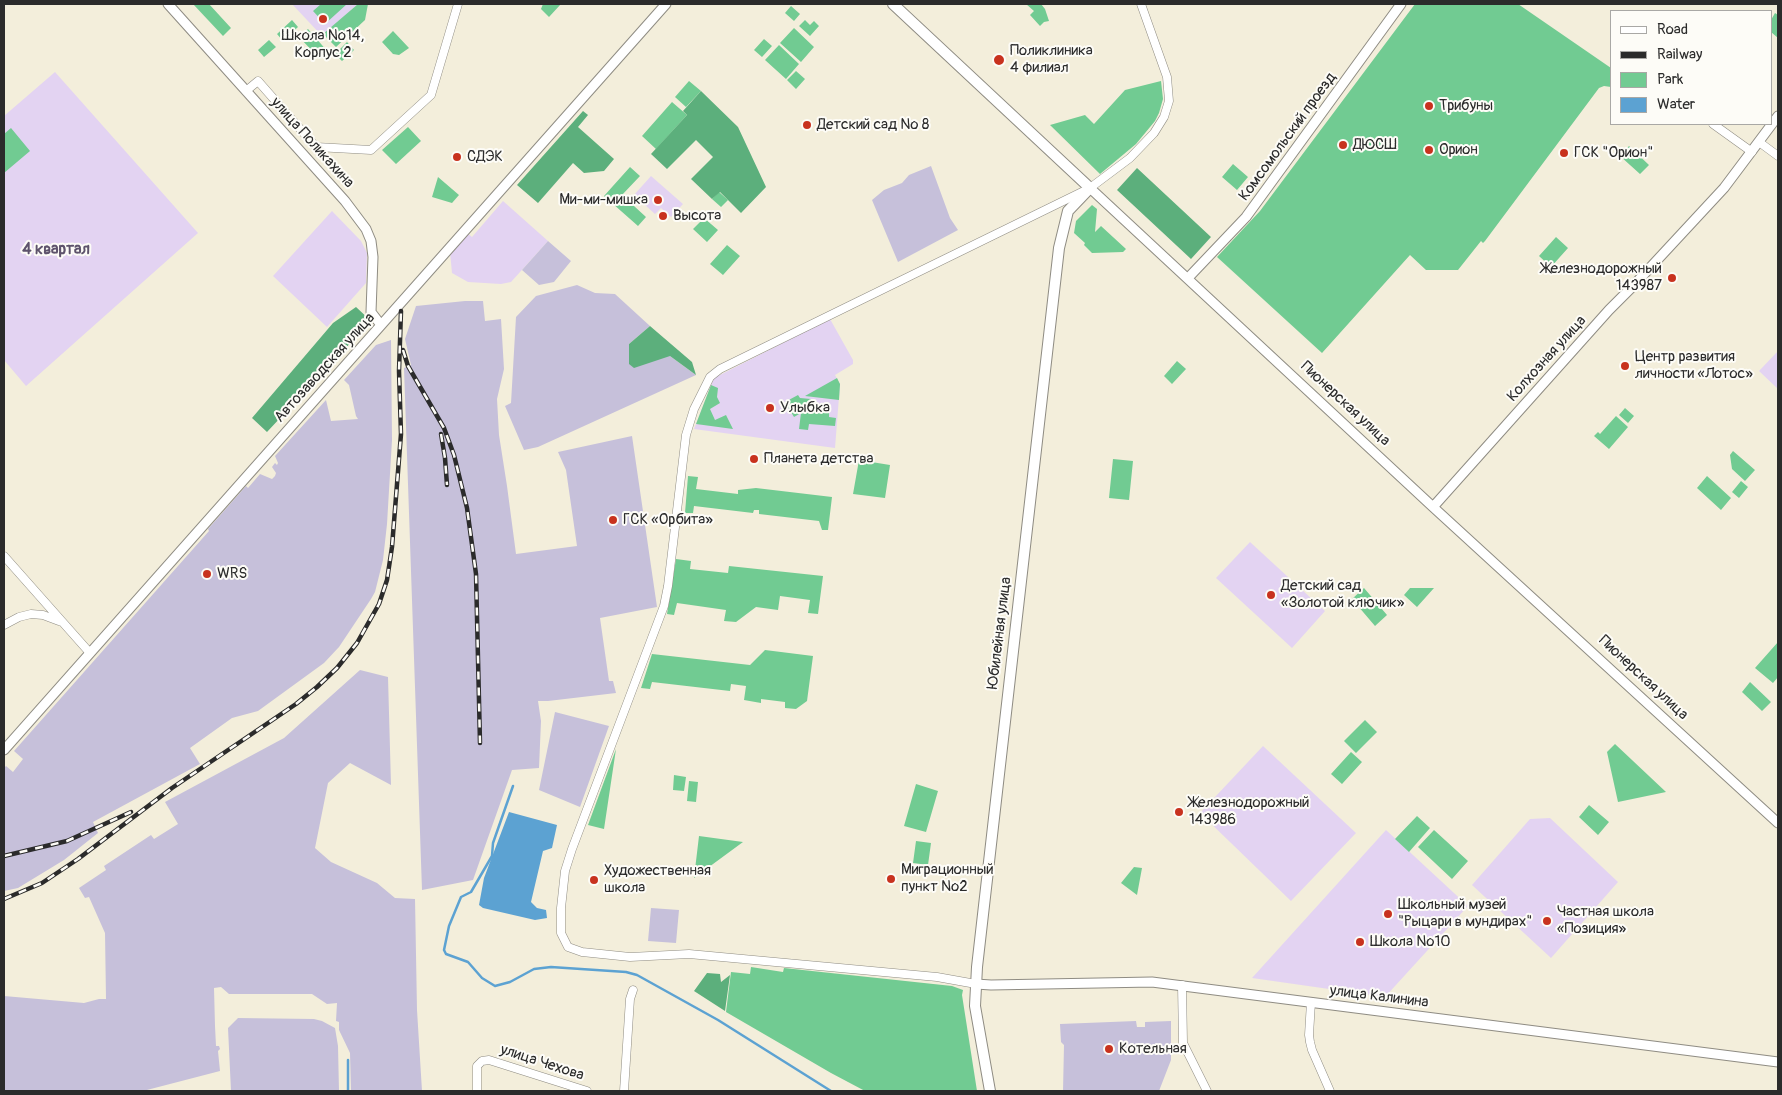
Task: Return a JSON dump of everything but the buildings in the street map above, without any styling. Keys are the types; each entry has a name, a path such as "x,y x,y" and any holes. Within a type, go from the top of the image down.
{"main road":[{"name":"Пионерская улица","path":"893,4 1090,188"},
{"path":"1068,211 1090,188"},
{"name":"Юбилейная улица","path":"990,1091 975,1006 976,984 1059,248 1068,211"}],"street":[{"name":"улица Поликахина","path":"168,4 345,201 366,230 371,241 373,257 371,312 381,325"},
{"path":"246,91 258,81 316,147 371,150 431,95 458,4"},
{"name":"Автозаводская улица","path":"4,750 666,4"},
{"path":"976,984 929,976 699,955 630,957 588,953 568,947 561,933 561,908 565,871 664,606 686,435 694,409 710,377 720,369 1090,188 1140,149 1157,129 1167,109 1168,90 1167,77 1141,4"},
{"name":"Комсомольский проезд","path":"1188,278 1246,217 1402,4"},
{"path":"1714,125 1752,152"},
{"name":"Колхозная улица","path":"1434,507 1612,306 1724,188 1771,125"},
{"path":"1759,142 1778,156"},
{"name":"Пионерская улица","path":"1090,188 1778,823"},
{"path":"1060,203 1068,211"},
{"path":"4,556 90,653"},
{"path":"4,625 18,617 31,614 49,616 65,624"},
{"name":"улица Калинина","path":"976,984 1152,982 1778,1062"},
{"path":"1182,985 1183,1043 1206,1091"},
{"path":"624,1091 630,999 633,990"},
{"path":"1311,1002 1310,1042 1330,1091"},
{"name":"улица Чехова","path":"477,1091 477,1066 482,1061 489,1060 587,1091"}],"shaded area":[{"name":"Школа №14, Корпус 2","path":"292,4 358,4 322,36"},
{"path":"55,72 198,233 26,386 4,360 4,116"},
{"path":"931,166 950,218 958,230 898,262 872,200 884,190 902,183 909,175"},
{"name":"Ми-ми-мишка","path":"651,176 683,204 671,217 661,208 655,214 634,195"},
{"path":"503,201 548,241 511,282 501,284 468,282 452,273 450,252 467,233 472,237"},
{"path":"332,211 361,241 367,253 366,283 327,327 273,276"},
{"path":"548,241 571,261 554,282 539,285 522,270"},
{"path":"577,285 595,293 615,294 650,326 629,344 670,356 696,375 538,447 524,450 505,406 511,403 516,317 536,296"},
{"path":"483,301 485,321 501,319 504,369 497,399 499,435 516,554 577,546 566,470 558,452 632,436 657,607 600,618 609,681 613,681 616,693 538,701 541,721 539,768 512,770 473,880 422,890 404,368 411,365 405,339 416,306"},
{"name":"Улыбка","path":"830,319 853,360 853,364 835,375 840,384 835,448 694,429 714,378"},
{"path":"391,340 392,440 383,560 375,592 339,647 324,663 258,711 232,718 190,748 200,764 93,822 98,833 64,860 18,888 4,891 4,768 6,766 13,772 23,759 14,751 209,531 208,529 246,486 248,488 260,474 272,479 275,476 276,473 272,467 275,463 277,465 278,463 275,456 326,400 331,421 358,419 349,385 344,380 376,345"},
{"path":"1778,351 1778,389 1759,371"},
{"name":"Детский сад «Золотой ключик»","path":"1250,542 1325,611 1292,648 1216,578"},
{"path":"360,670 388,677 391,785 350,763 328,783 315,848 331,862 377,883 395,898 415,899 417,1010 422,1091 351,1091 350,1053 339,1030 339,1022 336,1021 337,1003 327,1004 312,994 229,994 221,987 214,988 216,1046 219,1046 220,1049 218,1051 220,1071 143,1091 4,1091 4,996 84,1003 106,999 105,933 89,897 85,898 79,888 106,870 104,866 151,835 154,839 178,824 165,802 284,738"},
{"path":"555,712 609,726 580,807 539,790"},
{"path":"1263,746 1356,833 1291,901 1200,813"},
{"name":"Частная школа «Позиция»","path":"1550,818 1618,882 1551,958 1472,885 1530,819"},
{"name":"Школа №10","path":"1386,830 1468,906 1385,997 1252,978"},
{"path":"651,908 679,910 676,943 648,941"},
{"path":"238,1018 314,1019 335,1028 338,1046 339,1091 231,1091 228,1028"},
{"path":"1136,1021 1137,1027 1145,1027 1145,1022 1171,1021 1171,1060 1159,1091 1063,1091 1064,1045 1061,1042 1060,1024"}],"green space":[{"path":"193,4 209,4 231,28 223,36"},
{"path":"321,4 347,4 325,24 313,11"},
{"path":"358,4 368,4 365,20 336,47 323,34"},
{"path":"543,4 561,4 549,17 541,9"},
{"path":"1026,4 1041,4 1049,21 1044,22 1040,26 1030,15 1034,11"},
{"name":"Орион","path":"1415,4 1518,4 1610,67 1610,87 1599,88 1485,241 1483,243 1481,241 1458,270 1426,270 1410,255 1322,353 1217,257 1260,211"},
{"path":"791,6 800,14 794,21 785,13"},
{"path":"1775,13 1778,15 1778,38 1772,33 1772,18"},
{"path":"292,20 298,27 283,41 277,34"},
{"path":"805,20 810,25 814,21 819,26 810,36 799,26"},
{"path":"794,28 814,47 801,62 780,43"},
{"path":"308,29 328,52 320,59 299,37"},
{"path":"393,31 409,48 399,55 393,54 382,42"},
{"path":"764,39 772,46 762,57 754,50"},
{"path":"269,40 276,47 264,57 258,50"},
{"path":"347,42 354,50 342,61 335,54"},
{"path":"779,45 799,64 786,79 765,60"},
{"path":"796,71 805,79 796,89 787,80"},
{"path":"689,81 701,91 686,107 675,97"},
{"path":"1161,81 1163,99 1155,121 1136,144 1100,174 1050,125 1085,115 1094,124 1125,90"},
{"path":"701,91 738,127 766,187 741,213 720,192 712,199 691,179 713,157 696,140 667,169 651,154 687,115 683,111"},
{"path":"672,102 687,115 656,149 642,136"},
{"path":"583,111 588,115 578,127 614,159 604,171 584,173 573,163 538,203 517,185"},
{"path":"408,127 421,141 396,164 382,150"},
{"path":"11,128 30,151 4,173 4,134"},
{"path":"1629,146 1649,165 1640,174 1620,156"},
{"path":"1233,164 1248,177 1237,190 1222,177"},
{"path":"630,167 640,176 622,195 646,217 638,226 604,196"},
{"path":"1137,168 1211,237 1191,259 1117,190"},
{"path":"438,177 459,195 452,203 432,197"},
{"path":"719,192 728,200 721,207 712,199"},
{"path":"1092,205 1097,209 1095,232 1101,226 1126,249 1123,252 1092,253 1074,233 1076,221"},
{"path":"704,218 718,230 707,242 693,229"},
{"path":"1556,237 1568,248 1551,267 1539,256"},
{"path":"727,245 740,256 723,275 710,264"},
{"path":"356,307 371,321 267,432 252,418 333,323"},
{"path":"650,326 692,362 696,375 670,356 634,368 629,364 629,344"},
{"path":"1177,361 1186,369 1172,384 1164,376"},
{"path":"837,378 840,384 839,400 805,396"},
{"path":"711,385 718,388 717,397 720,403 710,409 715,420 726,415 733,429 696,424"},
{"path":"798,395 800,398 811,399 811,405 829,407 829,417 836,418 835,426 809,424 808,430 799,429 801,413 794,417 785,402"},
{"path":"1625,408 1634,416 1628,423 1619,415"},
{"path":"1616,416 1628,427 1609,449 1594,436 1598,432 1600,434"},
{"path":"1733,451 1755,470 1745,481 1732,469 1730,455"},
{"path":"1113,459 1133,461 1129,500 1109,498"},
{"path":"859,460 890,465 885,498 853,494"},
{"path":"688,476 698,477 696,489 738,494 738,490 756,488 832,497 828,530 822,530 819,521 759,514 759,510 754,510 753,513 694,506 693,513 685,513"},
{"path":"1707,476 1731,498 1721,510 1697,488"},
{"path":"1741,481 1748,487 1739,498 1732,492"},
{"path":"676,559 691,561 690,569 728,573 729,566 823,576 818,614 808,613 810,600 780,596 778,610 756,607 736,622 724,621 726,610 677,603 674,615 667,614"},
{"path":"1364,588 1387,615 1375,626 1352,599"},
{"path":"1410,588 1434,588 1417,607 1404,595"},
{"path":"1778,642 1778,677 1773,683 1755,668"},
{"path":"765,650 813,656 807,701 796,709 785,708 785,702 761,699 761,703 744,700 746,686 731,684 730,691 652,682 650,689 641,688 652,654 750,665"},
{"path":"1750,682 1771,702 1762,711 1742,692"},
{"path":"1365,720 1377,732 1356,753 1344,741"},
{"path":"1615,744 1666,792 1618,802 1607,752"},
{"path":"616,749 604,829 588,825"},
{"path":"1351,752 1362,762 1342,784 1331,774"},
{"path":"674,775 686,777 684,791 673,790"},
{"path":"689,781 698,782 696,802 687,801"},
{"path":"916,784 938,791 926,832 904,826"},
{"path":"1589,805 1609,822 1598,835 1579,817"},
{"path":"1417,816 1430,828 1409,852 1395,839"},
{"path":"1434,830 1468,861 1452,879 1418,847"},
{"path":"699,836 743,842 694,878"},
{"path":"916,841 931,843 928,865 913,863"},
{"path":"1134,867 1142,868 1137,895 1121,883"},
{"path":"751,967 783,972 784,968 952,986 963,990 962,995 977,1091 865,1091 831,1073 726,1012 731,972 750,974"},
{"path":"707,973 720,974 721,982 730,975 725,1011 694,991"}],"water":[{"path":"509,812 557,825 552,848 543,851 531,902 537,908 546,910 547,918 535,920 483,908 479,905 484,878"}],"waterway":[{"path":"513,786 493,843 492,856 471,892 461,897 449,926 444,950 446,954 468,962 482,978 495,986 510,982 534,969 551,967 626,972 637,975 718,1020 831,1091"},
{"path":"348,1060 348,1091"}],"railway":[{"path":"4,899 42,883 78,859 172,788 296,704 337,668 357,643 379,604 387,580 392,547 401,434 399,371 401,311"},
{"path":"403,350 408,366 444,428 454,455 467,508 476,574 480,743"},
{"path":"441,434 447,485"},
{"path":"4,856 67,841 131,812"}],"place":[{"name":"Школа №14, Корпус 2","path":"323,19"},
{"name":"Поликлиника 4 филиал","path":"999,60"},
{"name":"Трибуны","path":"1429,106"},
{"name":"Детский сад № 8","path":"807,125"},
{"name":"ДЮСШ","path":"1343,145"},
{"name":"Орион","path":"1429,150"},
{"name":"ГСК \"Орион\"","path":"1564,153"},
{"name":"СДЭК","path":"457,157"},
{"name":"Ми-ми-мишка","path":"658,200"},
{"name":"Высота","path":"663,216"},
{"name":"Железнодорожный 143987","path":"1672,278"},
{"name":"Центр развития личности «Лотос»","path":"1625,366"},
{"name":"Улыбка","path":"770,408"},
{"name":"Планета детства","path":"754,459"},
{"name":"ГСК «Орбита»","path":"613,520"},
{"name":"WRS","path":"207,574"},
{"name":"Детский сад «Золотой ключик»","path":"1271,595"},
{"name":"Железнодорожный 143986","path":"1179,812"},
{"name":"Миграционный пункт №2","path":"891,879"},
{"name":"Художественная школа","path":"594,880"},
{"name":"Школьный музей \"Рыцари в мундирах\"","path":"1388,914"},
{"name":"Частная школа «Позиция»","path":"1547,921"},
{"name":"Школа №10","path":"1360,942"},
{"name":"Котельная","path":"1109,1049"}],"district":[{"name":"4 квартал","path":"56,250"}]}
